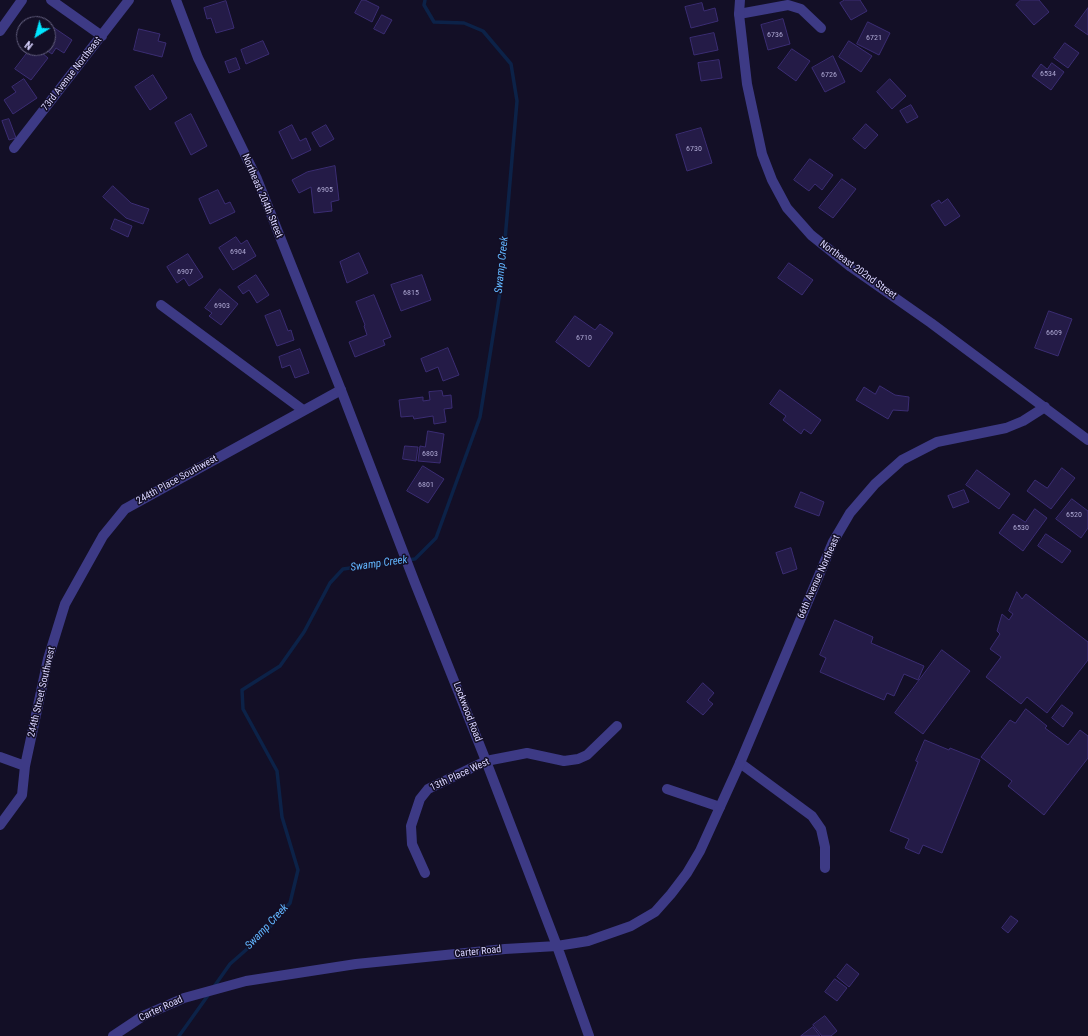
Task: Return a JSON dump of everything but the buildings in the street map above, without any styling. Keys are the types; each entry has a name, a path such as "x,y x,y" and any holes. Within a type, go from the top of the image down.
{"street":[{"path":"0,31 22,0"},
{"path":"51,0 102,36"},
{"name":"73rd Avenue Northeast","path":"14,148 129,0"},
{"name":"Northeast 202nd Street","path":"740,0 739,14 747,84 762,154 772,180 787,208 811,235 851,267 931,323 1088,440"},
{"name":"Northeast 204th Street","path":"177,3 198,58 257,179 341,390"},
{"path":"739,14 788,5 801,9 821,28"},
{"path":"161,305 303,410"},
{"name":"244th Place Southwest","path":"62,618 65,604 103,536 125,509 341,390"},
{"name":"Lockwood Road","path":"341,390 386,504 415,583 486,761 557,946 589,1036"},
{"name":"66th Avenue Northeast","path":"748,742 833,542 850,513 875,484 902,460 937,442 1006,428 1022,421 1045,407"},
{"name":"244th Street Southwest","path":"0,825 22,795 25,766 48,659 62,618"},
{"name":"13th Place West","path":"425,873 412,844 411,826 420,799 428,789 486,761 528,753 564,761 578,759 587,755 617,726"},
{"name":"Carter Road","path":"113,1036 143,1016 184,998 246,981 356,964 557,946 588,941 631,926 655,912 688,873 700,851 748,742"},
{"path":"0,757 25,766"},
{"path":"740,763 812,816 821,829 825,847 825,868"},
{"path":"667,789 720,807"}],"waterway":[{"name":"Swamp Creek","path":"213,988 230,964 263,935 290,903 298,870 282,817 277,771 243,709 242,690 280,666 304,632 330,583 343,569 415,559 436,538 480,417 501,286 517,101 511,64 483,31 464,23 434,22 424,5 425,0"},
{"name":"Swamp Creek","path":"179,1036 209,994"}]}
